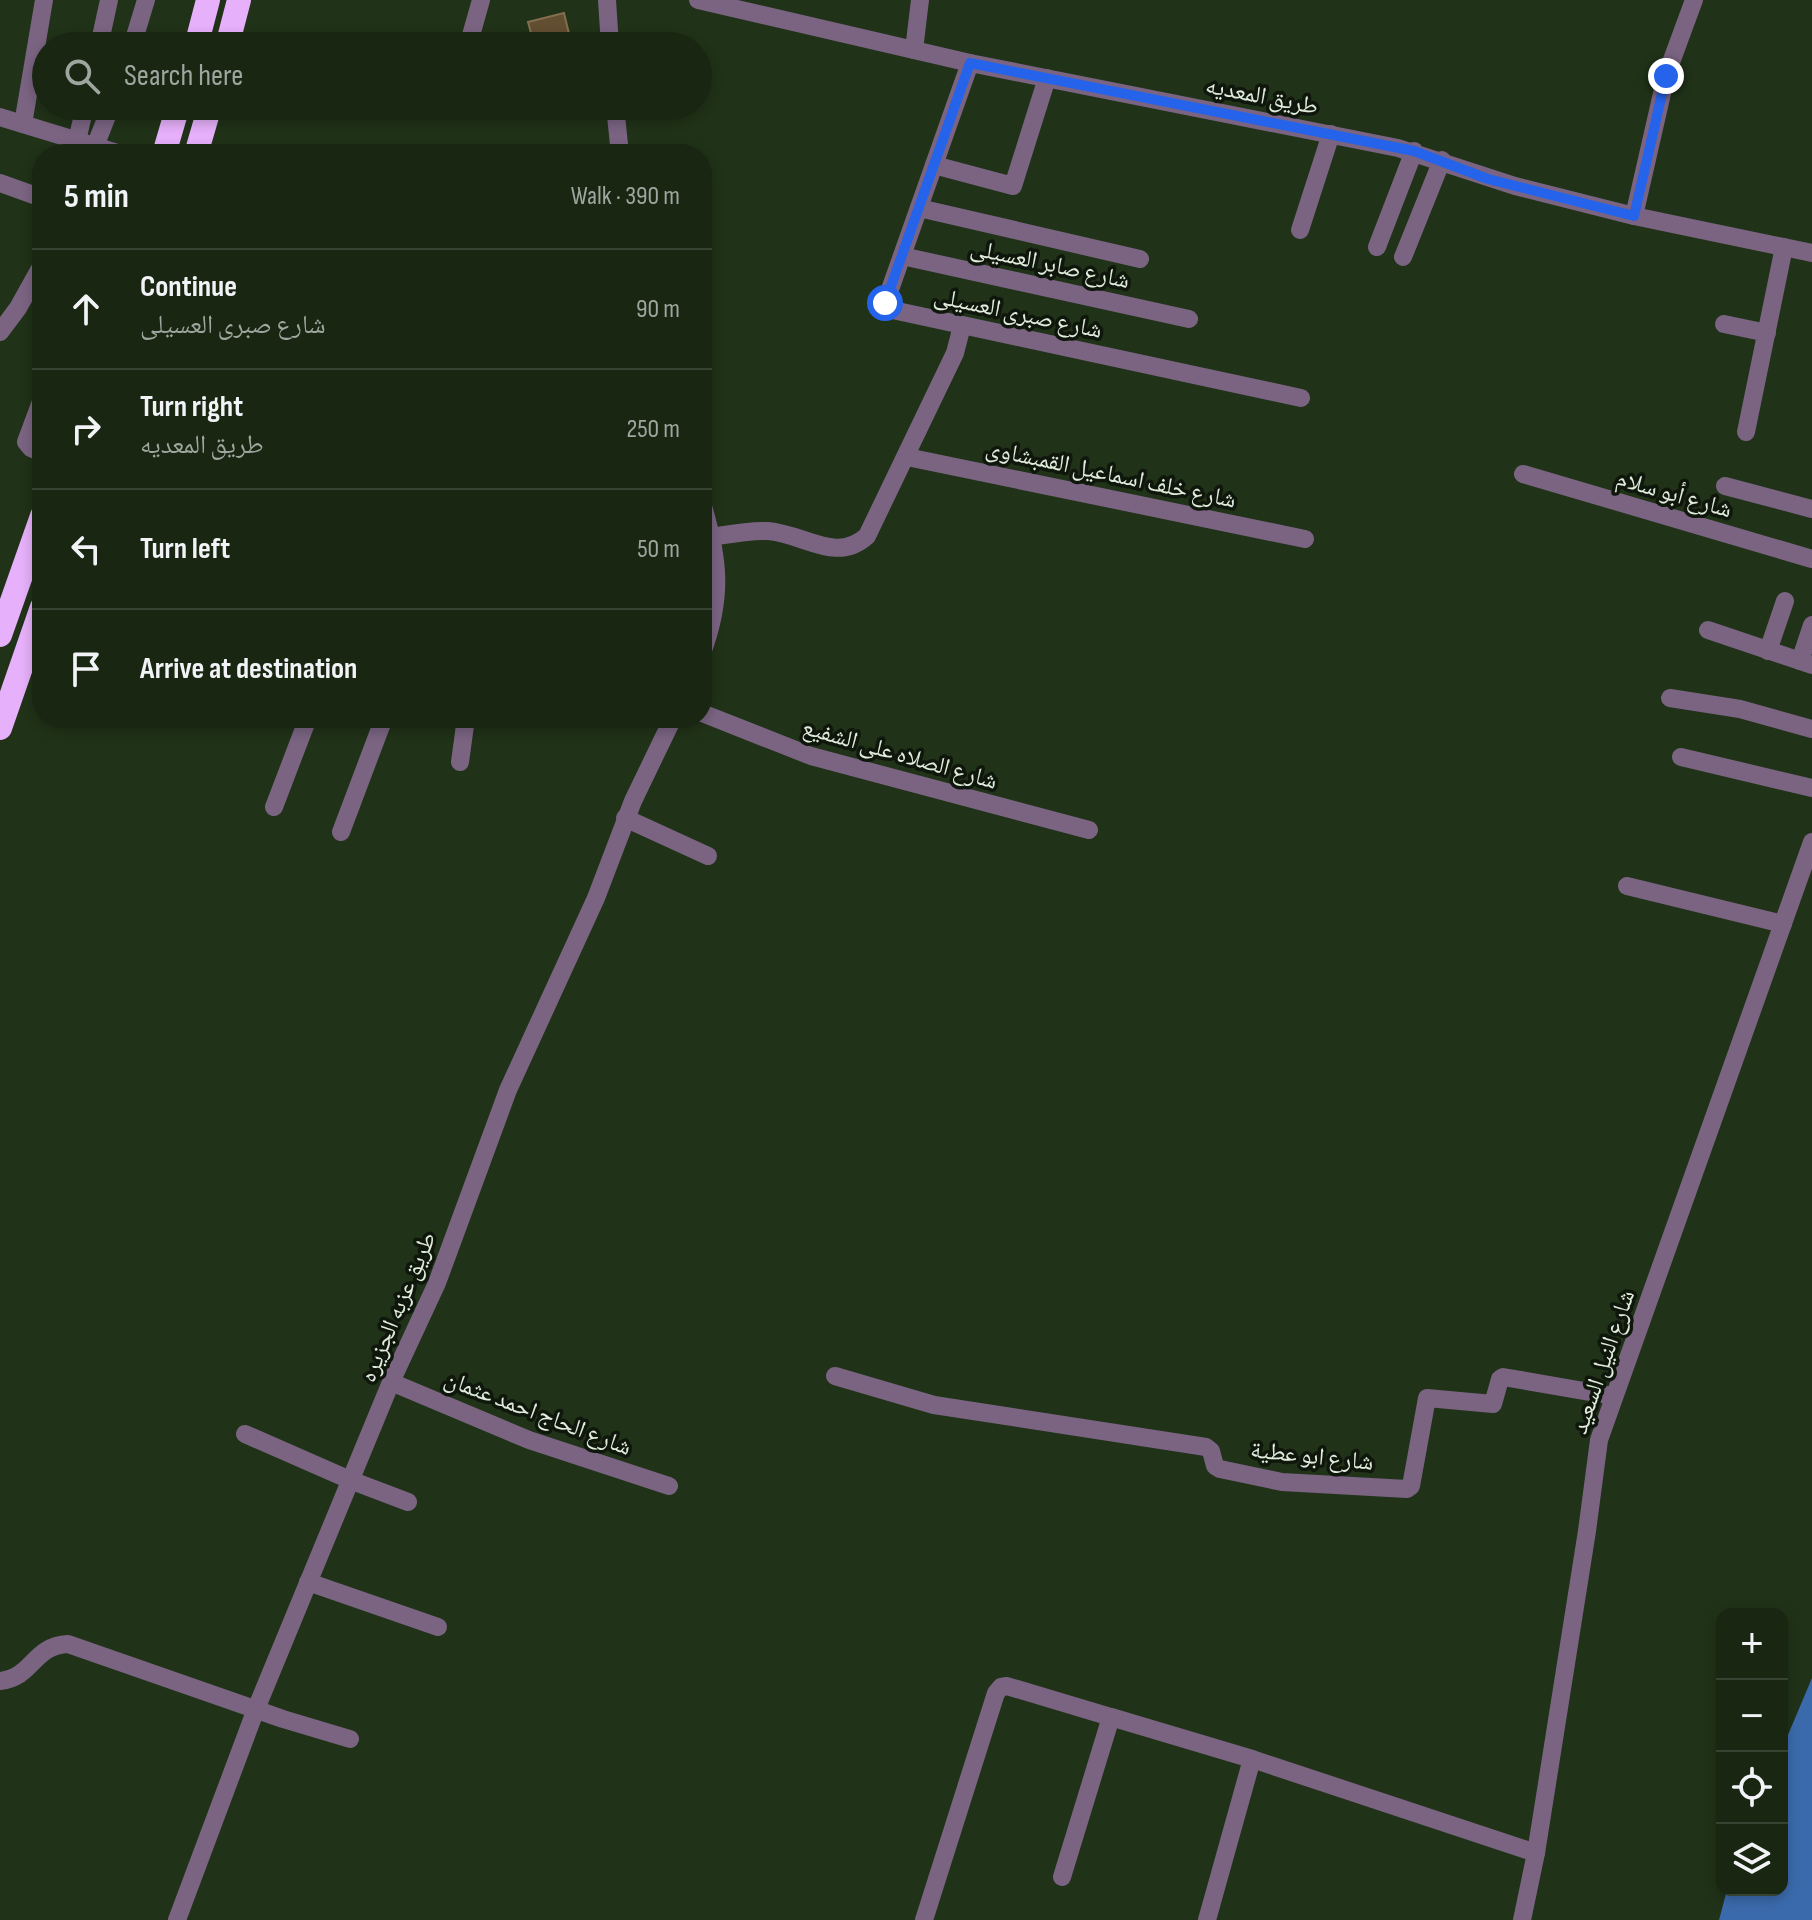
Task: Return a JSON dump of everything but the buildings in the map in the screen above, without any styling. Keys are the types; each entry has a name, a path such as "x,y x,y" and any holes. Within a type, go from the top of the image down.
{"highway":[{"path":"200,32 208,0"},
{"path":"231,32 239,0"},
{"path":"167,144 174,120"},
{"path":"199,144 206,120"},
{"path":"0,635 4,609 32,540"},
{"path":"0,728 32,636"}],"street":[{"path":"39,32 44,0"},
{"path":"102,32 109,0"},
{"path":"136,32 146,0"},
{"path":"472,32 481,0"},
{"path":"607,0 609,32"},
{"name":"طريق المعديه","path":"698,0 970,63 1414,151 1488,179 1634,216 1812,253"},
{"path":"914,50 920,0"},
{"path":"1634,216 1666,76 1694,0"},
{"name":"شارع صبرى العسيلى","path":"970,63 885,303 888,309 1301,398"},
{"path":"23,124 32,71"},
{"path":"934,165 1013,186 1047,78"},
{"path":"0,117 80,144"},
{"path":"86,120 88,144"},
{"path":"90,144 103,120"},
{"path":"616,120 619,144"},
{"path":"1300,230 1331,134"},
{"path":"1377,247 1414,151"},
{"path":"1403,257 1442,160"},
{"path":"0,183 32,194"},
{"path":"919,208 1140,259"},
{"path":"1746,432 1784,247"},
{"name":"شارع صابر العسيلى","path":"902,256 1189,319"},
{"path":"0,332 32,283"},
{"path":"1724,324 1767,333"},
{"path":"712,577 716,557 712,537 767,531 794,535 832,549 845,549 857,545 867,536 955,353 962,326"},
{"path":"32,426 26,442 32,448"},
{"name":"شارع خلف اسماعيل القمبشاوى","path":"907,457 1305,539"},
{"name":"شارع أبو سلام","path":"1523,474 1812,559"},
{"path":"1725,486 1812,509"},
{"path":"1768,651 1785,601"},
{"path":"1708,630 1806,663 1812,625"},
{"path":"1670,698 1740,709 1812,729"},
{"name":"شارع الصلاه على الشفيع","path":"712,717 811,756 1089,830"},
{"path":"274,807 304,728"},
{"path":"341,832 380,728"},
{"path":"460,762 465,728"},
{"name":"طريق عزبه الجزيره","path":"177,1920 256,1709 391,1382 437,1283 508,1090 587,919 625,818 668,728"},
{"path":"1681,757 1812,788"},
{"path":"625,818 708,856"},
{"name":"شارع النيل السعيد","path":"1522,1920 1536,1853 1587,1531 1594,1465 1613,1396 1655,1287 1812,842"},
{"path":"1627,886 1783,924"},
{"name":"شارع ابو عطية","path":"835,1376 934,1405 1206,1447 1211,1451 1215,1466 1220,1469 1282,1482 1407,1489 1411,1486 1427,1398 1493,1404 1503,1377 1613,1396"},
{"name":"شارع الحاج احمد عثمان","path":"391,1382 529,1440 669,1486"},
{"path":"245,1434 408,1502"},
{"path":"308,1582 438,1627"},
{"path":"0,1681 22,1674 41,1652 54,1645 68,1644 350,1739"},
{"path":"924,1920 996,1693 1007,1686 1252,1759 1536,1853"},
{"path":"1062,1877 1111,1717"},
{"path":"1207,1920 1252,1759"}],"water":[{"path":"1812,1678 1812,1920 1719,1920 1725,1896 1788,1896 1788,1735"}],"route":[{"path":"885,303 970,63 1414,151 1488,179 1634,216 1666,76"}]}
